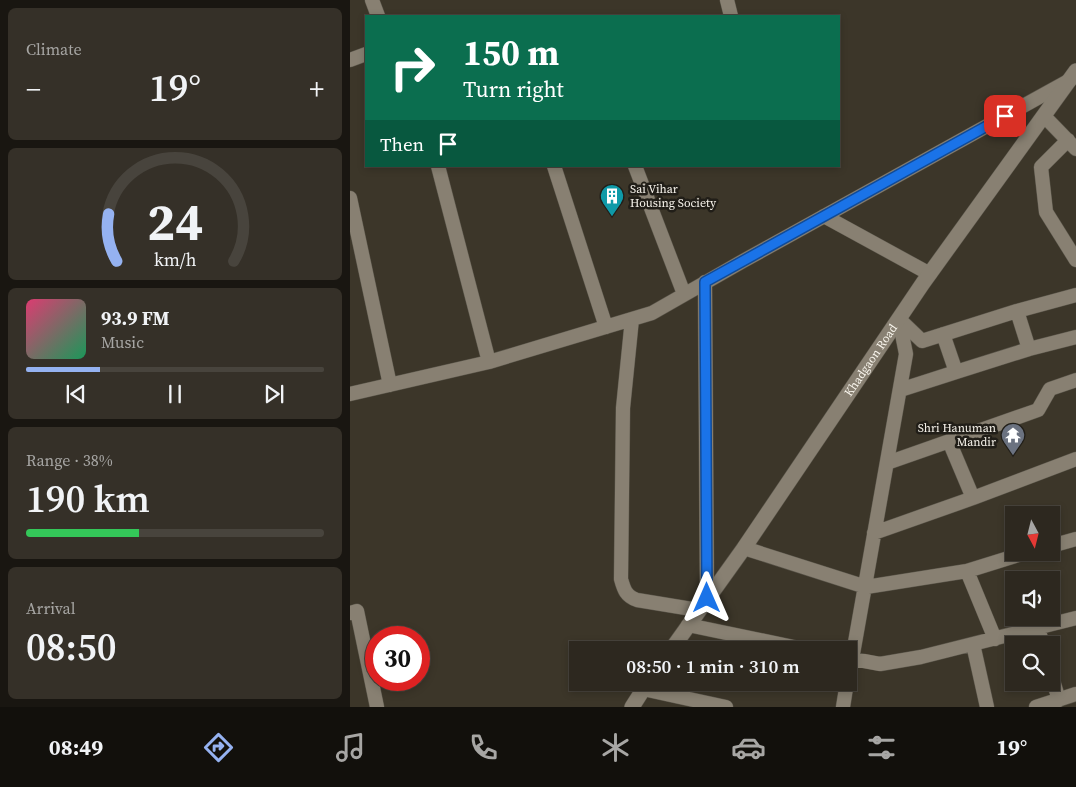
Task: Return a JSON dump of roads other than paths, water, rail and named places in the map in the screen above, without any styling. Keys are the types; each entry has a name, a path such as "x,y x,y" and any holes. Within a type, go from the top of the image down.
{"street":[{"path":"372,0 378,15"},
{"path":"727,0 731,15"},
{"path":"350,60 365,54"},
{"path":"350,394 489,362 652,313 1073,75"},
{"name":"Khadgaon Road","path":"676,641 744,548 930,274 1073,75"},
{"path":"1044,116 1072,144 1041,166 1046,212 1076,260"},
{"path":"438,167 489,362"},
{"path":"554,167 606,327"},
{"path":"635,167 684,294"},
{"path":"350,198 390,385"},
{"path":"824,216 930,274"},
{"path":"705,282 707,598"},
{"path":"899,319 922,340 1076,295"},
{"path":"1017,311 1030,349"},
{"path":"632,319 623,408 624,591 629,597 637,600 698,610"},
{"path":"854,641 866,587 906,354 899,319"},
{"path":"943,334 956,372"},
{"path":"900,390 1076,336"},
{"path":"887,463 1038,410 1050,389 1076,380"},
{"path":"950,441 973,498"},
{"path":"874,533 1076,459"},
{"path":"1060,543 1076,539"},
{"path":"744,548 866,587 967,571 1005,559"},
{"path":"967,571 995,639"},
{"path":"350,612 357,611 377,707"},
{"path":"857,659 880,664 921,657 1076,618"},
{"path":"688,625 765,641"},
{"path":"1038,628 1040,636"},
{"path":"973,644 987,707"},
{"path":"632,707 642,691"},
{"path":"664,691 726,707"},
{"path":"843,707 846,691"},
{"path":"1056,691 1059,700"},
{"path":"1036,707 1076,694"}],"place":[{"name":"Sai Vihar Housing Society","path":"612,217"},
{"name":"Shri Hanuman Mandir","path":"1013,456"}]}
